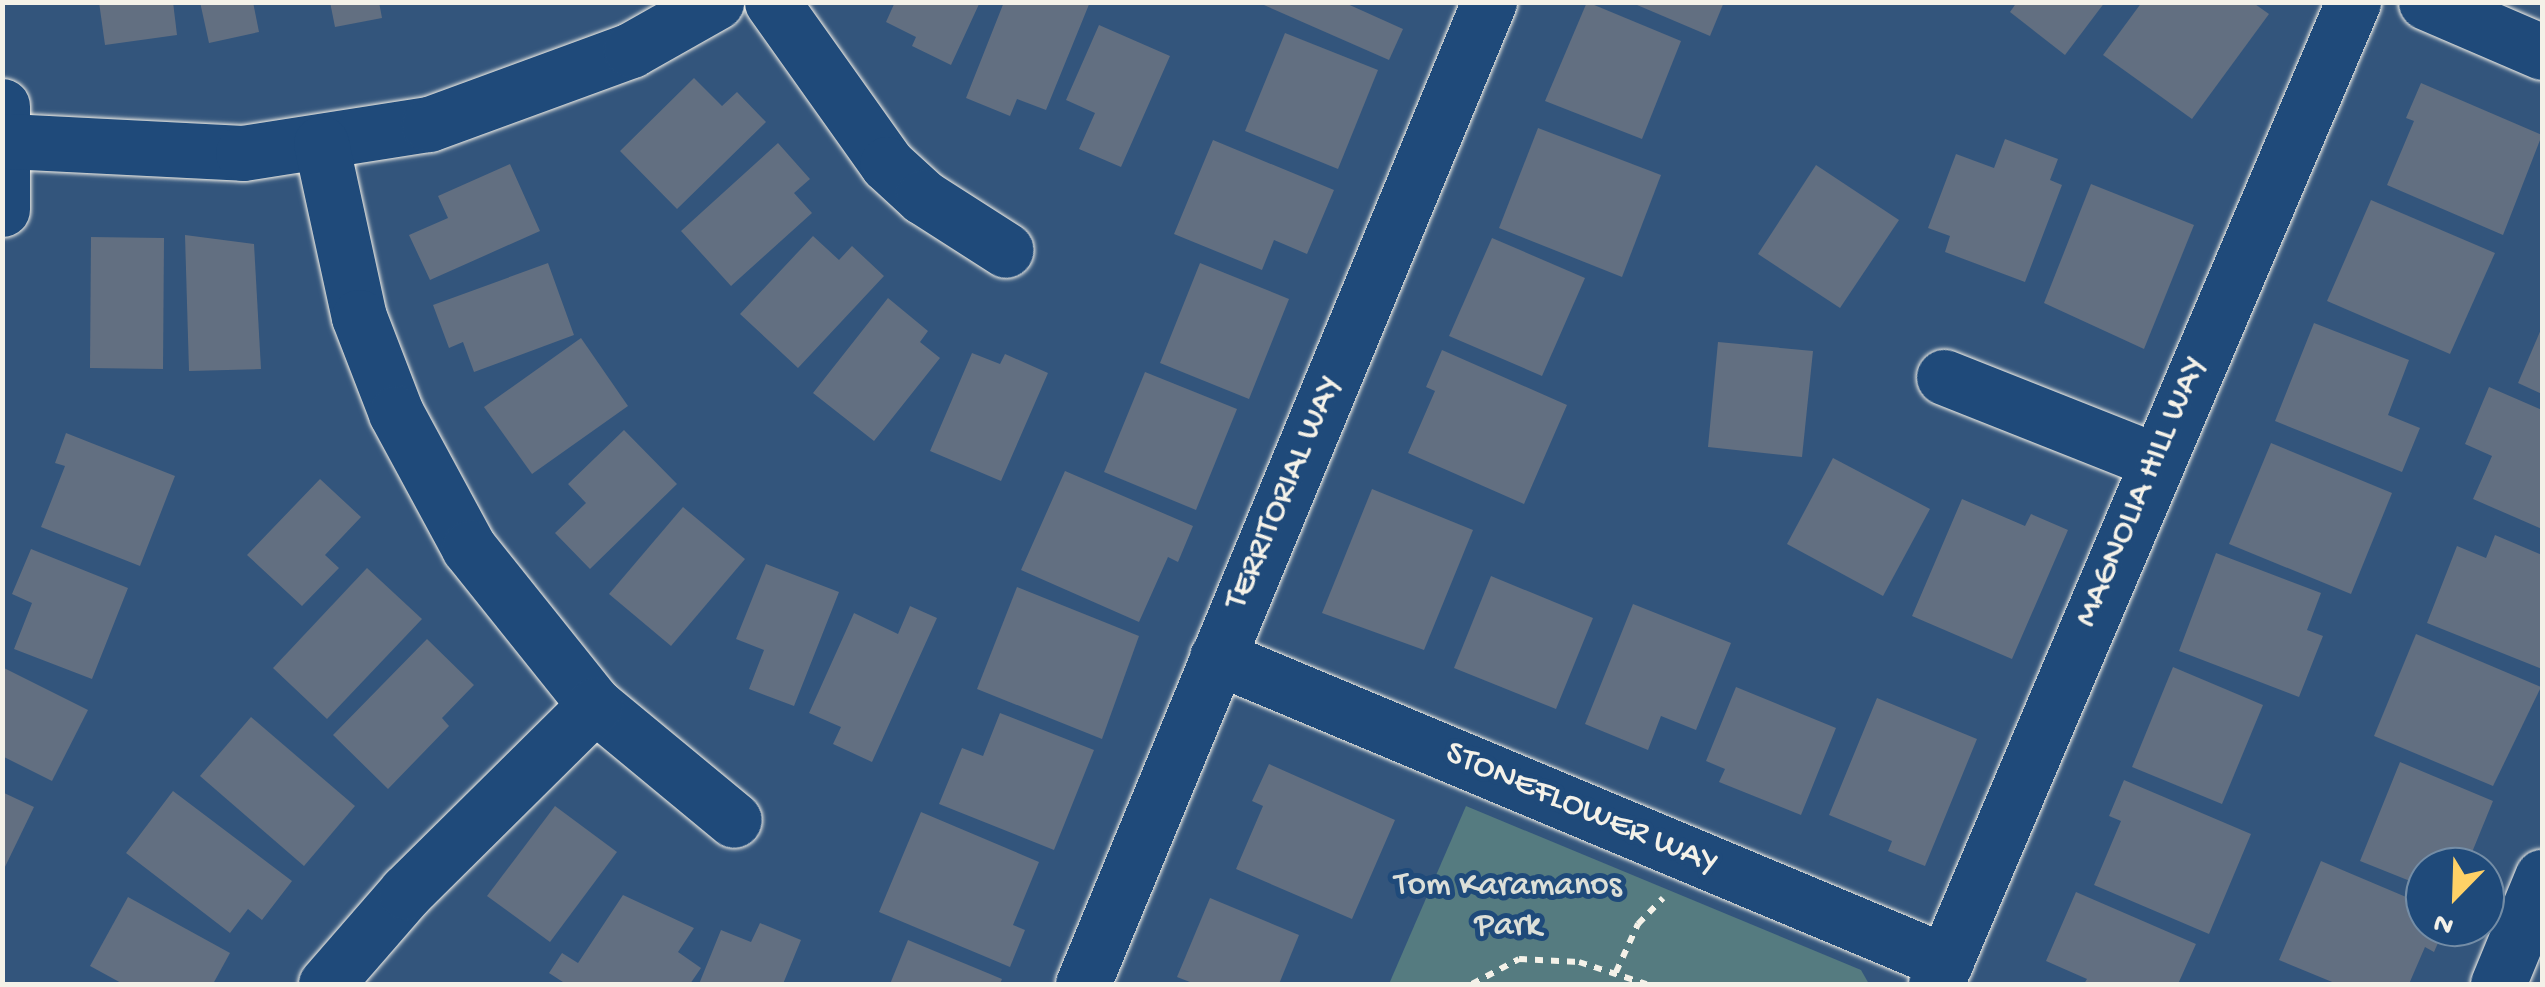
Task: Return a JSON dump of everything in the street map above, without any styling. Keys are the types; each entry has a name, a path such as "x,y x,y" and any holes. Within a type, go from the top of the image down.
{"street":[{"path":"2,209 5,124 243,152 321,144 429,124 531,92 716,2"},
{"path":"772,2 887,164 949,217 1006,250"},
{"name":"TERRITORIAL WAY","path":"1083,984 1489,2"},
{"name":"MAGNOLIA HILL WAY","path":"1941,973 2154,460 2353,2"},
{"path":"2426,2 2542,52"},
{"path":"321,144 359,318 411,444 468,548 595,705 734,820"},
{"path":"1944,377 2154,460"},
{"name":"STONEFLOWER WAY","path":"1217,658 1684,852 1941,973"},
{"path":"326,984 406,892 595,705"},
{"path":"2498,984 2542,877"}],"path":[{"path":"1616,972 1684,852"},
{"path":"1472,984 1519,960 1616,972 1646,984"}],"green space":[{"name":"Tom Karamanos Park","path":"1466,806 1861,970 1869,984 1389,984"}],"building":[{"path":"99,2 173,2 177,35 105,45"},
{"path":"200,2 253,2 259,32 209,43"},
{"path":"330,2 379,2 382,18 335,27"},
{"path":"895,2 980,2 951,65 912,46 916,37 886,22"},
{"path":"1004,2 1090,2 1046,110 1017,99 1010,116 966,98"},
{"path":"1257,2 1343,2 1403,29 1389,60"},
{"path":"1587,2 1681,41 1642,139 1545,101"},
{"path":"1630,2 1724,2 1710,36"},
{"path":"2017,2 2105,2 2065,55 2010,12"},
{"path":"2142,2 2252,2 2269,14 2192,119 2103,55"},
{"path":"1099,25 1170,56 1121,167 1079,149 1095,113 1066,100"},
{"path":"1285,33 1378,70 1338,169 1245,131"},
{"path":"694,78 722,106 737,92 766,122 677,209 620,151"},
{"path":"2421,83 2542,135 2503,235 2387,185 2414,121 2406,118"},
{"path":"1538,128 1661,175 1622,277 1499,228"},
{"path":"2005,139 2058,159 2050,180 2062,185 2025,282 1945,252 1950,236 1928,228 1956,154 1994,168"},
{"path":"1213,140 1334,190 1307,254 1274,240 1262,270 1174,234"},
{"path":"778,143 810,179 794,193 812,213 731,286 681,231"},
{"path":"510,164 540,231 430,280 409,235 448,218 438,196"},
{"path":"1816,165 1899,220 1840,308 1758,254"},
{"path":"2091,184 2194,225 2144,349 2044,303"},
{"path":"2371,200 2495,253 2450,354 2327,301"},
{"path":"185,235 254,244 261,369 189,371"},
{"path":"813,236 839,260 852,246 884,276 798,368 740,314"},
{"path":"91,237 164,238 163,369 90,368"},
{"path":"1492,238 1585,278 1542,376 1449,336"},
{"path":"548,263 574,335 474,372 463,342 449,348 433,305"},
{"path":"1200,263 1289,299 1249,399 1160,363"},
{"path":"888,298 928,331 920,342 940,358 874,441 813,393"},
{"path":"2314,323 2409,360 2388,415 2420,428 2402,472 2275,421"},
{"path":"2542,327 2542,394 2518,383"},
{"path":"581,338 628,406 532,474 484,407"},
{"path":"1718,342 1813,351 1802,457 1708,447"},
{"path":"1442,350 1567,405 1524,504 1408,453 1435,391 1426,387"},
{"path":"972,353 1000,364 1005,354 1048,373 1001,481 930,451"},
{"path":"1145,372 1237,409 1196,510 1104,472"},
{"path":"2489,387 2542,410 2542,529 2473,499 2492,456 2465,444"},
{"path":"624,430 677,484 590,569 555,533 586,503 568,484"},
{"path":"66,433 175,476 140,566 41,527 65,466 55,463"},
{"path":"2271,443 2392,493 2351,594 2229,544"},
{"path":"1833,458 1930,509 1883,596 1787,544"},
{"path":"1065,471 1193,526 1178,562 1168,557 1139,622 1021,570"},
{"path":"320,479 361,517 325,555 339,568 302,606 247,555"},
{"path":"1372,489 1473,530 1424,650 1322,613"},
{"path":"1962,499 2025,526 2031,514 2068,530 2012,659 1912,616"},
{"path":"683,507 745,559 671,646 609,594"},
{"path":"2495,535 2542,555 2542,669 2427,623 2457,546 2486,558"},
{"path":"31,549 128,588 92,679 14,649 32,603 12,594"},
{"path":"2216,553 2321,593 2307,630 2323,636 2299,697 2179,651"},
{"path":"766,564 839,592 794,706 749,689 764,650 736,639"},
{"path":"367,568 422,619 327,719 273,668"},
{"path":"1491,576 1593,618 1556,709 1454,668"},
{"path":"1017,587 1139,636 1102,739 977,689"},
{"path":"1633,604 1731,643 1696,730 1661,716 1648,750 1585,724"},
{"path":"910,606 937,618 872,762 833,744 841,727 809,713 854,613 898,634"},
{"path":"2416,634 2541,687 2493,786 2374,736"},
{"path":"427,639 474,685 442,718 449,726 388,789 333,735"},
{"path":"2,667 88,710 52,781 2,756"},
{"path":"2173,667 2263,705 2222,804 2132,767"},
{"path":"1736,687 1836,728 1801,815 1719,782 1725,769 1706,761"},
{"path":"1877,698 1977,739 1925,866 1888,851 1892,841 1829,815"},
{"path":"1000,713 1094,750 1054,850 939,804 962,748 983,756"},
{"path":"251,717 355,806 304,866 200,776"},
{"path":"2400,762 2493,801 2474,847 2405,847 2405,879 2360,861"},
{"path":"1269,764 1395,820 1352,919 1236,869 1263,806 1252,801"},
{"path":"2124,780 2251,834 2209,934 2094,885 2121,821 2109,816"},
{"path":"173,791 292,881 262,920 248,909 230,933 126,853"},
{"path":"2,792 34,807 2,873"},
{"path":"555,806 617,852 550,942 487,896"},
{"path":"921,812 1039,862 1013,925 1025,930 1010,967 879,912"},
{"path":"2321,861 2405,897 2405,947 2425,947 2409,984 2337,984 2279,960"},
{"path":"2076,892 2196,944 2178,984 2084,984 2087,979 2046,961"},
{"path":"623,895 694,928 678,952 701,968 690,984 566,984 549,973 562,953 578,963"},
{"path":"128,897 230,953 213,984 123,984 90,966"},
{"path":"1210,898 1299,935 1279,984 1195,984 1177,977"},
{"path":"760,923 801,940 783,984 699,984 721,930 751,942"},
{"path":"908,940 1002,979 1000,984 890,984"}]}
